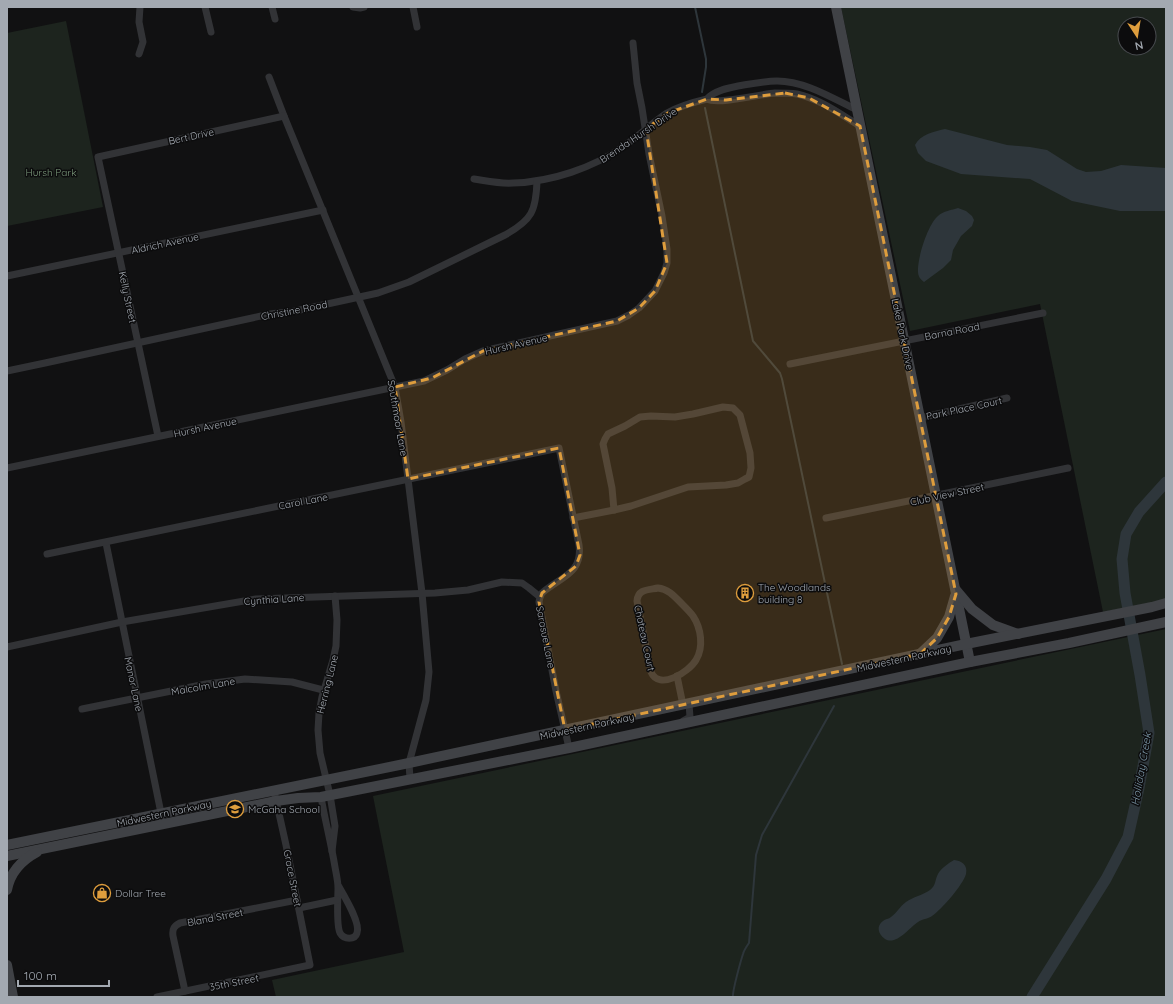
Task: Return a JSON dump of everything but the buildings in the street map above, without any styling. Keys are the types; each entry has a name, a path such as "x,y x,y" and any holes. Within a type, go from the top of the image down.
{"main road":[{"name":"Lake Park Drive","path":"836,7 970,662"},
{"path":"956,592 972,609 993,625 1018,634"},
{"path":"920,654 937,638 949,617 956,592"},
{"name":"Midwestern Parkway","path":"7,856 163,824 275,796 326,780 1166,603"},
{"name":"Midwestern Parkway","path":"7,845 161,814 275,796 298,798 326,796 569,748 970,662 1166,622"},
{"path":"7,890 8,884 16,869 28,857 44,849"},
{"path":"7,965 13,997"}],"street":[{"path":"139,54 143,42 139,22 140,7"},
{"path":"205,7 211,32"},
{"path":"272,7 275,19"},
{"path":"353,7 364,7"},
{"path":"413,7 417,27"},
{"name":"Hursh Avenue","path":"7,468 428,379 483,351 617,321 640,308 655,291 664,274 667,263 667,249 637,83 633,43"},
{"name":"Southmoor Lane","path":"269,77 395,387 401,422 422,593 429,672 426,700 408,763 410,779"},
{"name":"Brenda Hursh Drive","path":"474,179 513,184 537,181 567,174 584,168 624,146 668,113 707,99 710,95 730,88 777,81 792,82 808,87 857,110"},
{"name":"Brenda Hursh Drive","path":"707,99 710,101 726,100 775,93 796,94 822,103 860,126"},
{"name":"Bert Drive","path":"98,157 284,116"},
{"name":"Kelly Street","path":"98,157 158,436"},
{"name":"Christine Road","path":"7,371 270,314 295,311 378,293 409,282 505,235 524,223 535,205 537,181"},
{"name":"Aldrich Avenue","path":"7,276 323,210"},
{"name":"Barna Road","path":"790,364 1043,312"},
{"name":"Park Place Court","path":"920,418 1007,398"},
{"path":"573,518 614,510 631,506 688,487 726,485 746,480 750,472 750,453 738,412 733,408 723,407 675,417 640,416 625,426 608,434 603,444 612,488 614,510"},
{"name":"Carol Lane","path":"47,554 559,448"},
{"name":"Sarasue Lane","path":"559,448 579,550 579,560 572,570 546,589 540,597 540,608 569,748"},
{"name":"Club View Street","path":"826,518 1068,468"},
{"name":"Manor Lane","path":"106,543 163,824"},
{"name":"Cynthia Lane","path":"7,647 122,622 256,598 455,592 502,582 522,584 540,597"},
{"name":"Chateau Court","path":"664,589 670,592 693,615 698,625 700,634 699,654 691,667 677,676 660,680 655,678 651,672 636,601 637,596 644,590 664,589"},
{"name":"Herring Lane","path":"335,596 338,620 336,646 323,690 319,712 318,738 326,780 326,796 332,851 338,885"},
{"path":"652,730 685,721 690,717 677,676"},
{"name":"Malcolm Lane","path":"82,709 206,684 245,679 292,682 323,690"},
{"name":"Grace Street","path":"275,796 310,965"},
{"path":"338,885 351,908 358,928 357,934 353,938 348,939 340,934 338,926 338,885"},
{"name":"Bland Street","path":"185,991 173,936 173,930 176,925 297,900"},
{"path":"299,908 337,900"},
{"name":"35th Street","path":"157,997 310,965"}],"highlighted area":[{"path":"785,93 809,98 860,126 956,594 949,617 937,638 920,654 565,730 539,602 542,593 576,566 580,555 559,448 408,479 395,387 432,378 483,351 617,321 639,308 655,291 667,263 646,129 668,113 707,99 726,100"}],"green space":[{"path":"841,7 1166,7 1166,599 1103,612 1040,304 910,331"},
{"name":"Hursh Park","path":"66,21 103,207 7,226 7,33"},
{"path":"1166,629 1166,997 276,997 272,980 404,952 373,796"}],"shaded area":[{"path":"945,129 1007,145 1047,150 1077,169 1086,172 1101,171 1121,165 1166,168 1166,211 1120,211 1072,201 1030,179 961,174 926,161 918,153 915,145 924,136 932,132"},
{"path":"958,208 966,211 972,216 974,220 972,226 961,236 953,250 951,260 924,282 920,279 918,266 927,234 934,220 940,214"},
{"path":"954,860 960,861 964,864 966,874 961,884 946,903 932,916 921,920 898,938 889,941 885,939 879,932 879,925 893,915 906,902 932,888 939,872"}],"waterway":[{"path":"695,7 706,59 702,92"},
{"path":"705,108 753,341 780,373 782,379 842,664"},
{"name":"Holliday Creek","path":"1032,997 1106,879 1128,837 1149,733 1125,593 1122,559 1126,534 1139,512 1166,482"},
{"path":"733,997 742,957 749,943 756,855 762,835 834,706"}],"place":[{"name":"The Woodlands building 8","path":"745,593"},
{"name":"McGaha School","path":"235,809"},
{"name":"Dollar Tree","path":"102,893"}]}
